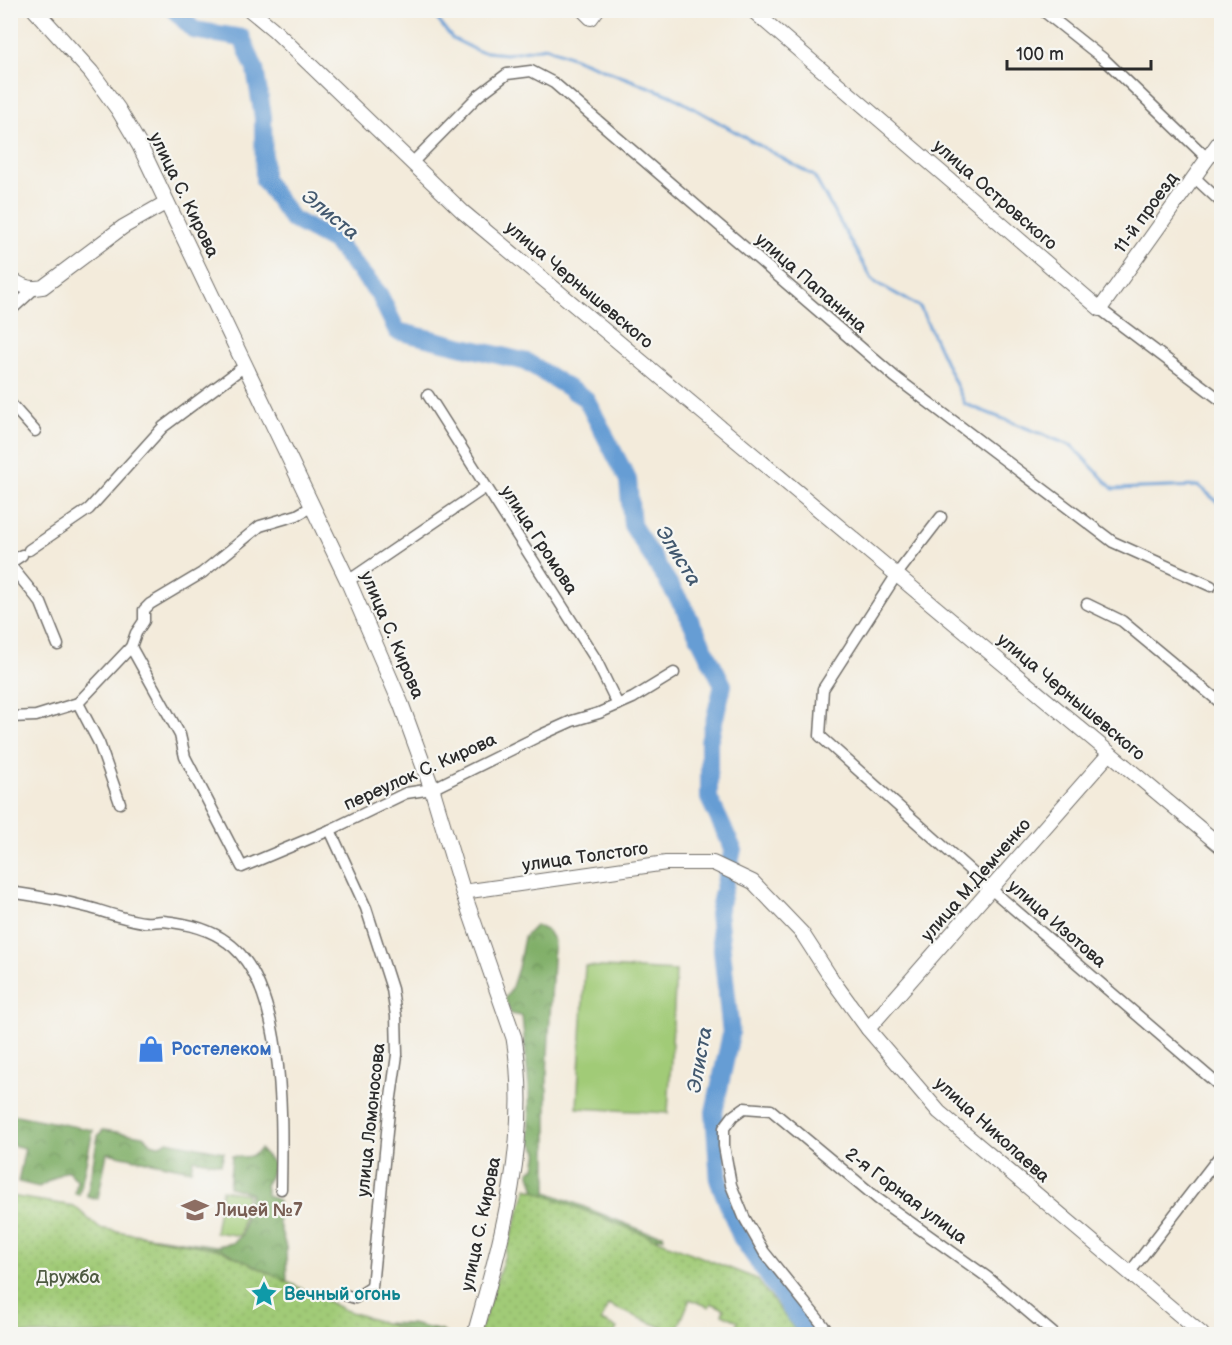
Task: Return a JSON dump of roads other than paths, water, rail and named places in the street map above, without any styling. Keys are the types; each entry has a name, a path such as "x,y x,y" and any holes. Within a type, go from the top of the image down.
{"main road":[{"name":"улица С. Кирова","path":"35,10 91,72 118,109 140,146 348,581 401,704 432,789 463,892 514,1038 519,1081 516,1154 511,1189 498,1252 475,1335"}],"street":[{"name":"улица Чернышевского","path":"250,10 273,29 463,212 1221,847"},
{"name":"улица Островского","path":"752,10 1100,309 1221,401"},
{"path":"1042,10 1105,60 1208,158"},
{"name":"улица Папанина","path":"412,163 478,96 507,74 531,71 554,83 896,377 1113,542 1211,586"},
{"name":"11-й проезд","path":"1100,309 1221,138"},
{"path":"1194,177 1221,204"},
{"path":"10,278 21,286 34,289 43,287 123,227 167,202"},
{"path":"10,311 34,289"},
{"path":"58,645 41,603 10,564 88,509 163,427 246,365"},
{"name":"улица Громова","path":"428,395 595,658 618,705"},
{"path":"10,403 35,431"},
{"path":"348,581 486,488"},
{"path":"10,717 36,716 78,704 131,647 144,621 144,610 150,604 202,573 260,526 297,515 313,506"},
{"path":"897,574 940,517"},
{"name":"улица Изотова","path":"897,574 823,689 820,736 992,890 1221,1088"},
{"path":"1087,604 1122,621 1221,704"},
{"name":"переулок С. Кирова","path":"131,647 180,735 184,758 242,867 330,830 406,793 432,789 541,735 633,698 674,673"},
{"path":"78,704 99,743 120,803"},
{"name":"улица М.Демченко","path":"868,1029 1110,753"},
{"name":"улица Ломоносова","path":"330,830 366,908 392,989 397,1032 397,1055 383,1167 372,1287 355,1298 345,1295"},
{"name":"улица Толстого","path":"463,892 666,863 713,862"},
{"name":"улица Николаева","path":"713,862 753,882 802,933 868,1029 939,1112 1202,1335"},
{"path":"10,892 57,899 145,922 163,921 200,929 226,941 244,958 256,978 271,1023 279,1080 282,1125 280,1189"},
{"name":"2-я Горная улица","path":"830,1335 764,1252 744,1217 731,1185 724,1146 724,1128 733,1116 744,1108 771,1110 878,1199 987,1276 1054,1335"},
{"path":"1130,1272 1221,1154"}],"waterway":[{"name":"Элиста","path":"174,10 194,30 242,38 255,69 263,117 264,180 292,219 335,242 379,294 397,331 527,362 586,399 628,480 632,525 683,606 723,685 709,742 709,798 733,849 718,913 731,1034 714,1112 719,1182 741,1237 809,1334"},
{"path":"430,10 452,38 478,51 506,54 546,47 672,96 814,176 873,281 920,307 965,404 1072,446 1113,489 1199,486 1222,506"}],"place":[{"name":"Ростелеком","path":"151,1049"},
{"name":"Лицей №7","path":"195,1210"},
{"name":"Вечный огонь","path":"264,1294"}],"park label":[{"name":"Дружба","path":"68,1277"}]}
